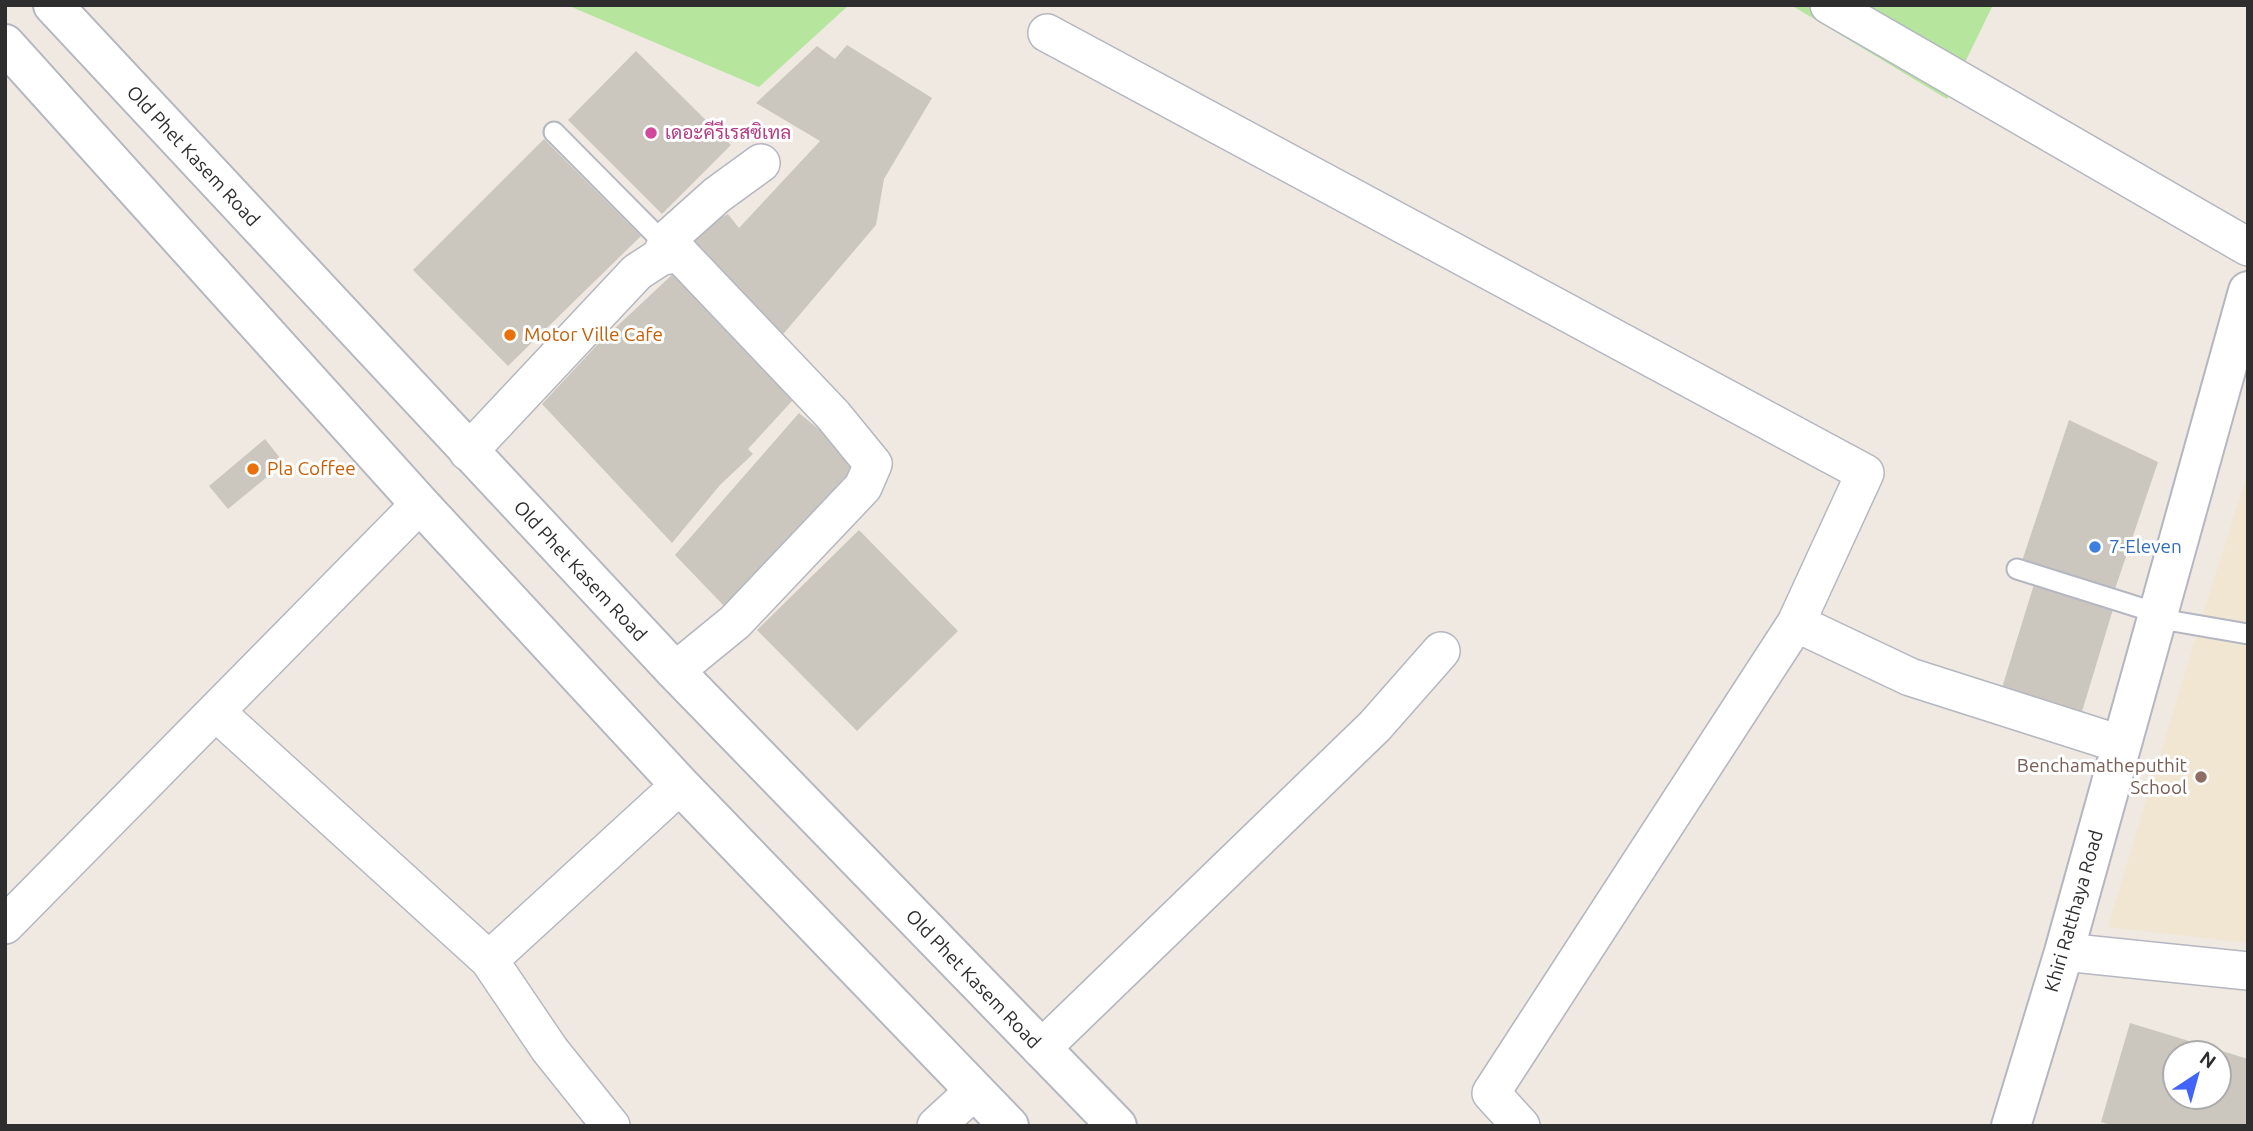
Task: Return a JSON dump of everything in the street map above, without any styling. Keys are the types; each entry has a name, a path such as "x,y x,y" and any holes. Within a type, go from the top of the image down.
{"main road":[{"name":"Old Phet Kasem Road","path":"53,5 468,453 675,671 1117,1126"},
{"path":"5,44 420,504 680,785 1009,1126"},
{"name":"Khiri Ratthaya Road","path":"2011,1126 2064,952 2248,291"}],"street":[{"path":"1829,5 2248,247"},
{"path":"1047,33 1865,473 1796,623 1491,1093 1521,1126"},
{"path":"468,453 637,272 663,251 670,237 717,195 761,163"},
{"path":"663,251 679,253 833,415 873,464 863,487 744,613 675,671"},
{"path":"5,925 217,713 420,504"},
{"path":"1796,623 1910,677 2120,744"},
{"path":"1041,1049 1375,726 1441,651"},
{"path":"217,713 489,960 550,1050 611,1126"},
{"path":"489,960 680,785"},
{"path":"2064,952 2248,971"},
{"path":"936,1126 974,1091"}],"lane":[{"path":"554,132 663,251"},
{"path":"2017,569 2156,616 2248,634"}],"shaded area":[{"name":"Benchamatheputhit School","path":"2248,472 2248,943 2108,927 2199,627"}],"green space":[{"path":"567,5 849,5 759,87"},
{"path":"1791,5 1993,5 1947,99"}],"building":[{"path":"847,45 932,98 884,179 876,225 779,339 683,238 728,214 739,228 820,141 756,103 817,46 835,59"},
{"path":"636,51 731,145 662,214 568,120"},
{"path":"544,139 641,236 508,366 413,270"},
{"path":"675,272 793,400 748,449 753,454 720,485 672,543 542,404 597,345"},
{"path":"799,413 859,462 727,609 675,555"},
{"path":"2069,420 2158,462 2113,595 2021,564"},
{"path":"265,439 284,463 228,509 209,486"},
{"path":"859,530 958,631 857,731 757,630"},
{"path":"2035,581 2114,606 2081,715 2001,691"},
{"path":"2130,1023 2186,1040 2162,1040 2162,1110 2232,1110 2232,1054 2248,1059 2248,1126 2114,1126 2101,1122"}],"place":[{"name":"เดอะคีรีเรสซิเทล","path":"651,133"},
{"name":"Motor Ville Cafe","path":"510,335"},
{"name":"Pla Coffee","path":"253,469"},
{"name":"7-Eleven","path":"2095,547"},
{"name":"Benchamatheputhit School","path":"2201,777"}]}
